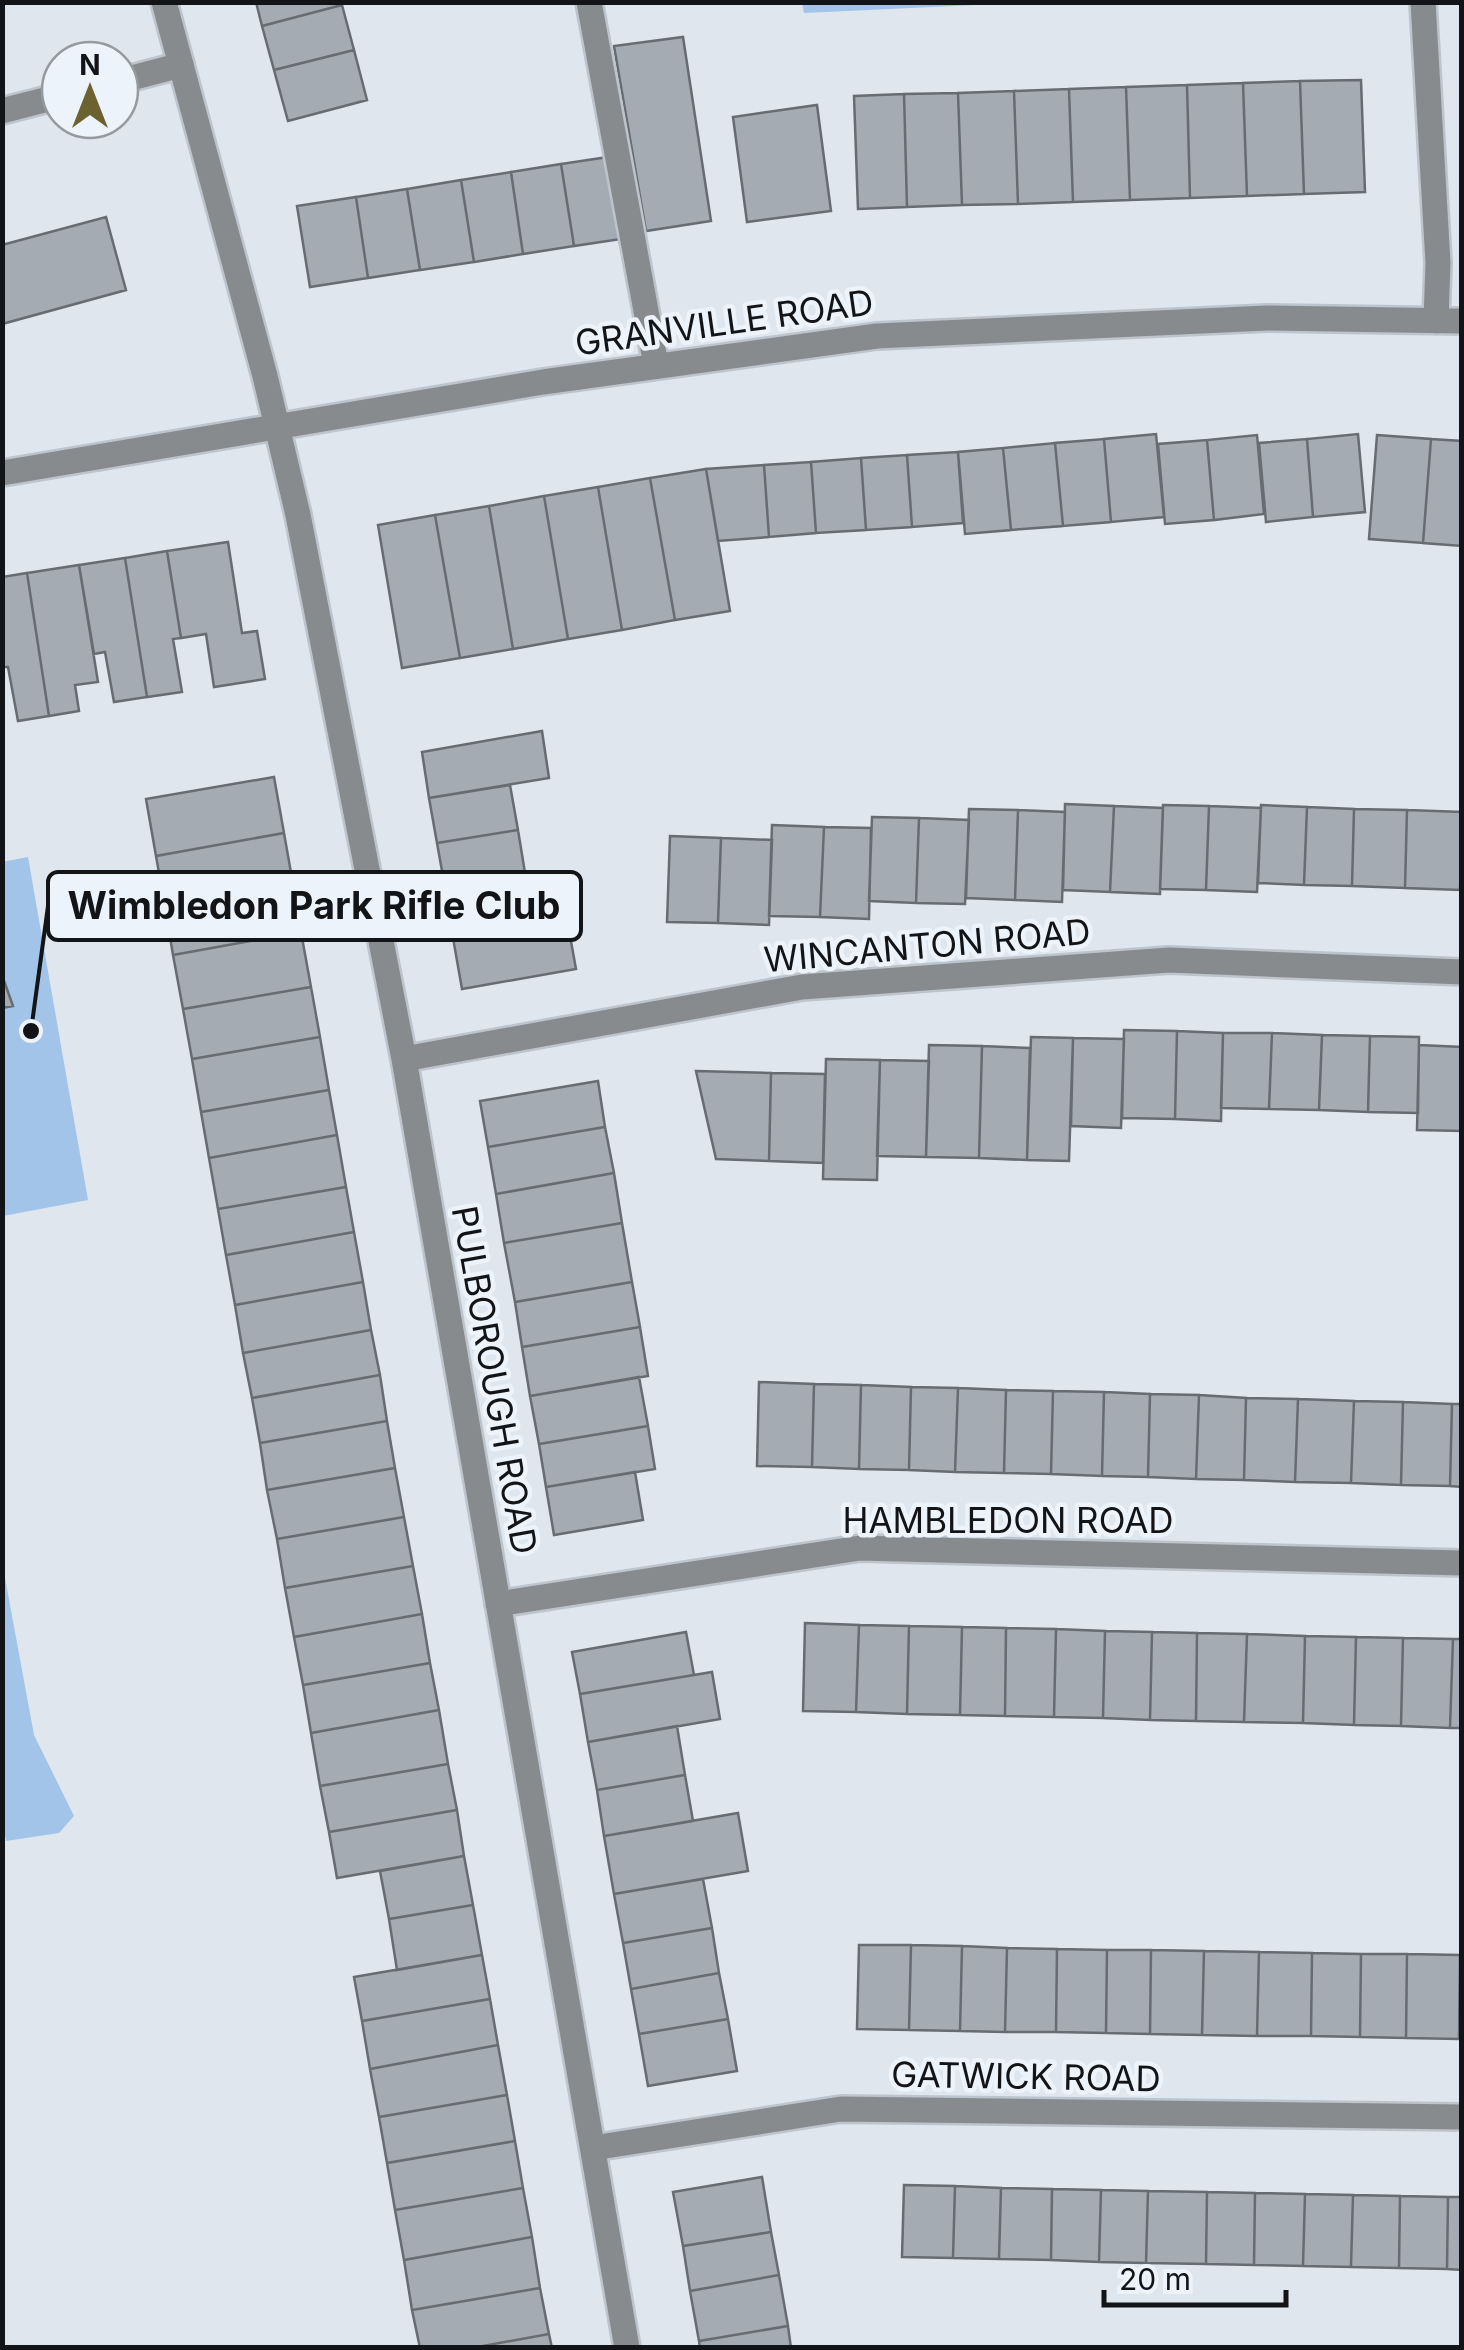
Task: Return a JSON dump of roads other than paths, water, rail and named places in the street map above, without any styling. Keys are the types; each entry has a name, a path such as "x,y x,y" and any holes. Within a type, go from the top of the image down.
{"street":[{"name":"PULBOROUGH ROAD","path":"164,2 298,516 404,1060 627,2348"},
{"path":"589,2 656,365"},
{"path":"1423,2 1439,275 1449,321"},
{"path":"140,76 181,66"},
{"path":"2,111 40,101"},
{"name":"GRANVILLE ROAD","path":"2,473 656,365 877,336 1268,318 1449,321"},
{"name":"WINCANTON ROAD","path":"404,1060 802,987 1169,960 1462,972"},
{"name":"HAMBLEDON ROAD","path":"498,1604 860,1548 1462,1563"},
{"name":"GATWICK ROAD","path":"593,2148 841,2109 1462,2118"}],"place":[{"name":"Wimbledon Park Rifle Club","path":"31,1031"}]}
